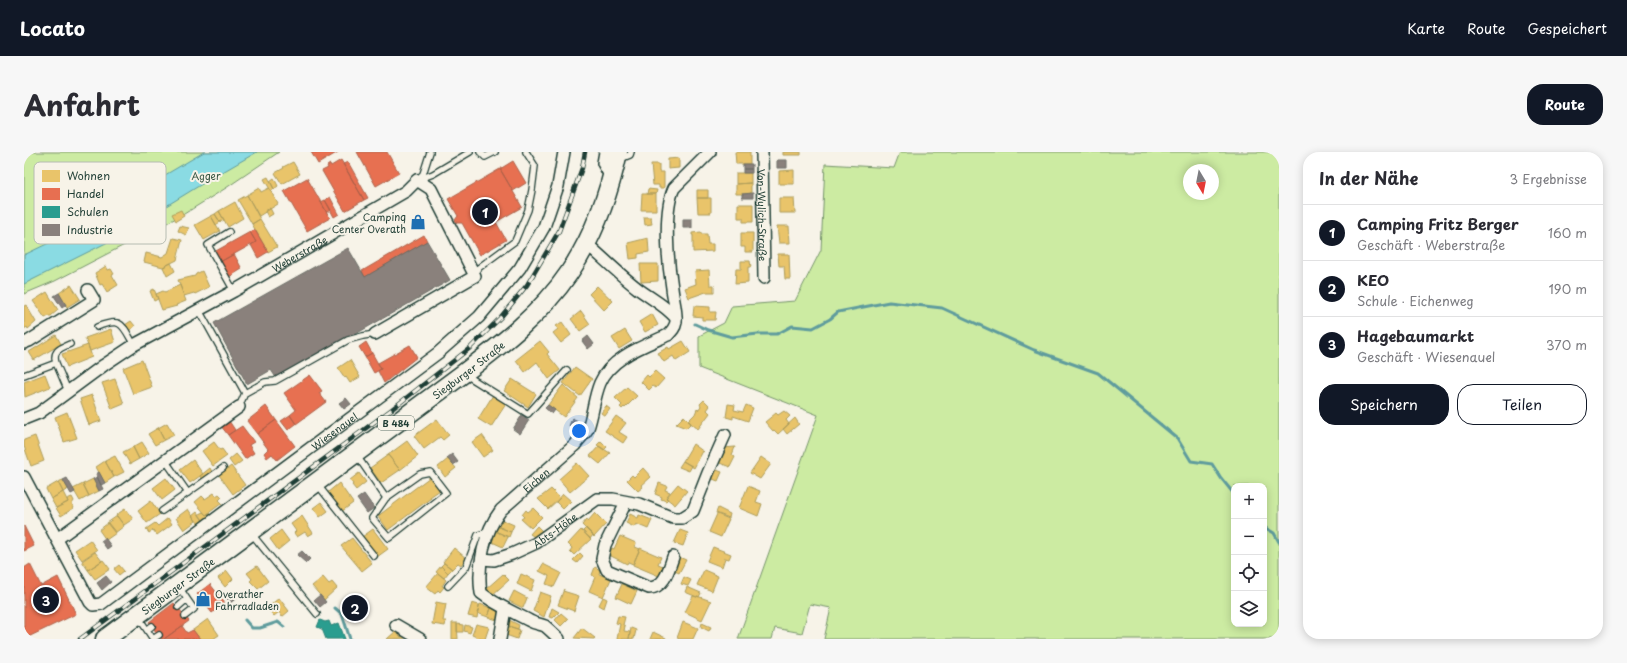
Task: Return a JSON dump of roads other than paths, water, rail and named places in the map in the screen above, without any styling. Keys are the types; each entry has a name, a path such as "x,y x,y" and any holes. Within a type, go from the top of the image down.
{"main road":[{"name":"Siegburger Straße","path":"105,639 146,624 250,532 464,373 514,333 532,316 569,273 586,242 601,212 612,180 618,154"}],"street":[{"name":"Wiesenauel","path":"24,477 90,602 93,605 100,604 438,353 479,317 520,268 544,227 558,186 564,152"},
{"path":"586,242 648,297 675,312 669,268 668,239 670,195 674,188 710,152"},
{"name":"Von-Wylich-Straße","path":"762,152 764,278"},
{"path":"375,334 475,276 431,189 417,180"},
{"name":"Weberstraße","path":"24,419 39,412 134,345 234,291 406,191 417,180"},
{"path":"24,343 94,300 88,290"},
{"name":"Eichen","path":"559,639 544,626 531,622 505,609 492,602 481,593 479,579 488,532 494,519 502,510 583,436 588,428 600,384 612,366 622,358 668,335 674,330 675,312"},
{"path":"58,539 239,407"},
{"name":"Abts-Höhe","path":"482,559 494,560 536,543 597,499 612,499 639,504 673,518 682,518 693,511 708,473 726,435"},
{"path":"626,502 605,545 602,559 607,570 649,588 653,588 661,584 664,580 673,557"},
{"path":"500,639 505,609"},
{"path":"396,625 420,639"}],"lane":[{"path":"417,180 424,174 430,152"},
{"path":"417,180 434,174 470,152"},
{"path":"480,152 485,157 495,152"},
{"path":"473,272 515,241 528,210 532,190 534,166 526,152"},
{"path":"229,232 208,245 234,291"},
{"path":"199,310 245,392"},
{"path":"97,327 111,321 116,322 124,328 134,345"},
{"path":"239,407 245,392 265,382 275,381 348,340 375,334"},
{"path":"68,391 56,363 55,354 57,350 70,344"},
{"path":"24,375 56,363"},
{"path":"464,373 528,414 566,370"},
{"path":"355,454 386,498"},
{"path":"166,460 188,493"},
{"path":"162,511 223,468"},
{"path":"430,472 446,493 389,538 372,518 386,498 420,474 430,472"},
{"path":"316,483 374,556"},
{"path":"250,532 317,614"},
{"path":"448,586 466,567 478,535 488,532"},
{"path":"178,607 182,592"},
{"path":"182,592 194,609 185,616"},
{"path":"146,624 153,639 158,635"}],"water":[{"path":"204,152 257,152 166,206 166,174"},
{"path":"47,244 104,244 24,284 24,255"}],"waterway":[{"path":"695,324 708,330 732,337 758,334 777,334 792,326 813,328 830,319 838,312 889,302 942,308 1034,350 1098,373 1177,438 1191,461 1212,464 1231,490"},
{"path":"1267,529 1274,533 1279,542"},
{"path":"335,608 342,614 350,639"},
{"path":"245,620 252,628 260,628 278,622 284,627"}],"railway":[{"path":"80,639 392,409 470,348 500,318 527,285 559,231 582,168 585,152"}],"place":[{"name":"Camping Fritz Berger","path":"485,212"},
{"name":"Camping Center Overath","path":"418,222"},
{"name":"Overather Fahrradladen","path":"203,599"},
{"name":"Hagebaumarkt","path":"46,600"},
{"name":"KEO","path":"355,608"}],"park label":[{"name":"Agger","path":"206,175"}]}
